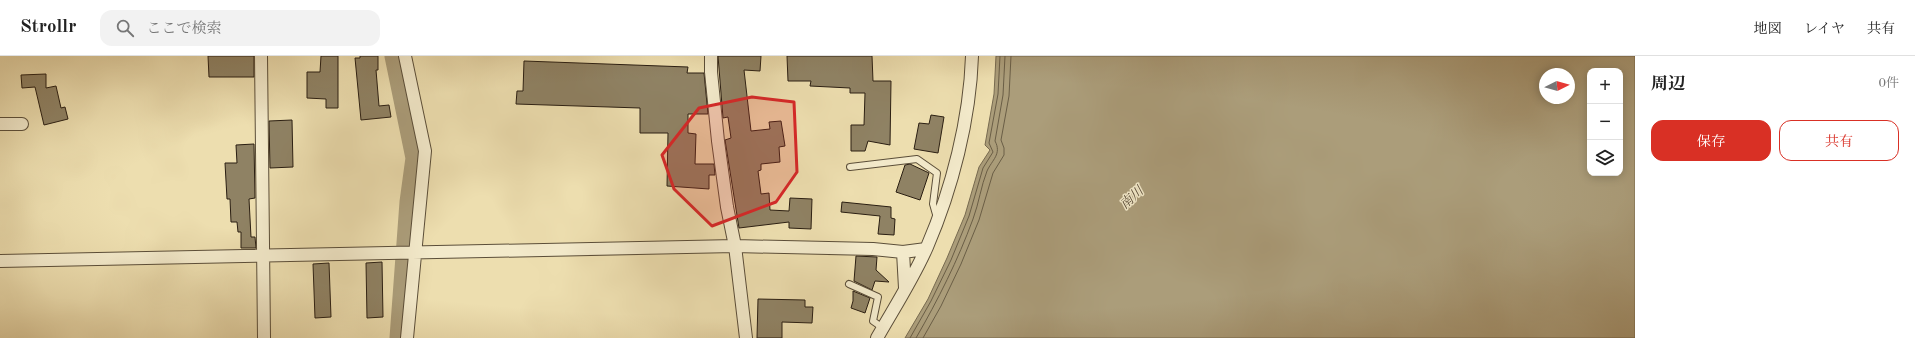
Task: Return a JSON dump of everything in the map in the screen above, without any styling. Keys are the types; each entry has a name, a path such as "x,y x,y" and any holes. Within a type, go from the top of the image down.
{"street":[{"path":"261,56 264,338"},
{"path":"405,56 425,151 409,254 407,338"},
{"path":"711,56 711,72 718,141 727,207 735,246 746,338"},
{"path":"880,333 906,289 926,248 948,187 968,102 972,56"},
{"path":"0,124 22,124"},
{"path":"0,262 735,246 873,248 903,252 926,248"},
{"path":"903,252 906,289"}],"lane":[{"path":"850,167 917,158 937,173 933,204 937,219"},
{"path":"849,284 878,297 873,321 880,333"}],"highlighted area":[{"path":"752,97 794,102 797,172 776,202 712,226 674,189 662,155 699,108"}],"water":[{"name":"南川","path":"996,56 1635,56 1635,338 905,338 928,299 965,215 979,167 990,150 985,145 994,94"}],"building":[{"path":"208,56 254,56 254,77 209,77"},
{"path":"321,56 338,56 338,108 326,108 326,99 307,98 307,72 320,72"},
{"path":"360,56 378,56 378,70 376,70 379,106 389,105 391,117 361,120 355,58 360,58"},
{"path":"718,56 761,56 760,71 744,70 751,131 770,129 769,122 781,121 785,146 779,147 780,162 761,164 761,170 758,171 761,194 769,193 770,210 789,211 790,198 812,199 811,229 789,228 789,222 739,228 725,140 731,138 728,117 723,118"},
{"path":"787,56 872,56 873,81 891,81 890,145 868,141 865,151 851,151 851,125 864,125 865,93 850,93 850,88 810,86 811,81 788,81"},
{"path":"524,61 688,67 687,73 704,73 708,114 688,114 688,133 696,134 695,164 714,164 715,175 709,175 709,189 667,186 668,133 640,133 640,108 516,104 517,91 523,91"},
{"path":"46,74 46,88 56,86 61,108 65,107 68,119 44,125 35,87 22,88 21,75"},
{"path":"931,115 944,117 938,153 914,149 919,123 929,124"},
{"path":"292,120 293,167 270,168 269,121"},
{"path":"254,144 255,198 249,199 251,237 255,237 256,248 241,248 241,232 238,232 237,222 231,222 230,199 227,199 225,163 237,163 236,145"},
{"path":"910,164 929,173 920,200 896,192 905,165"},
{"path":"842,202 891,207 891,218 895,219 894,235 878,234 880,216 841,212"},
{"path":"856,256 877,257 876,270 889,282 875,281 872,290 854,281"},
{"path":"382,262 383,317 367,318 366,263"},
{"path":"329,263 331,317 315,318 313,264"},
{"path":"853,291 870,298 865,313 851,308"},
{"path":"758,299 805,300 805,307 813,307 812,323 782,322 782,338 757,338"}],"waterway":[{"path":"396,56 417,158 411,202 401,338"}]}
